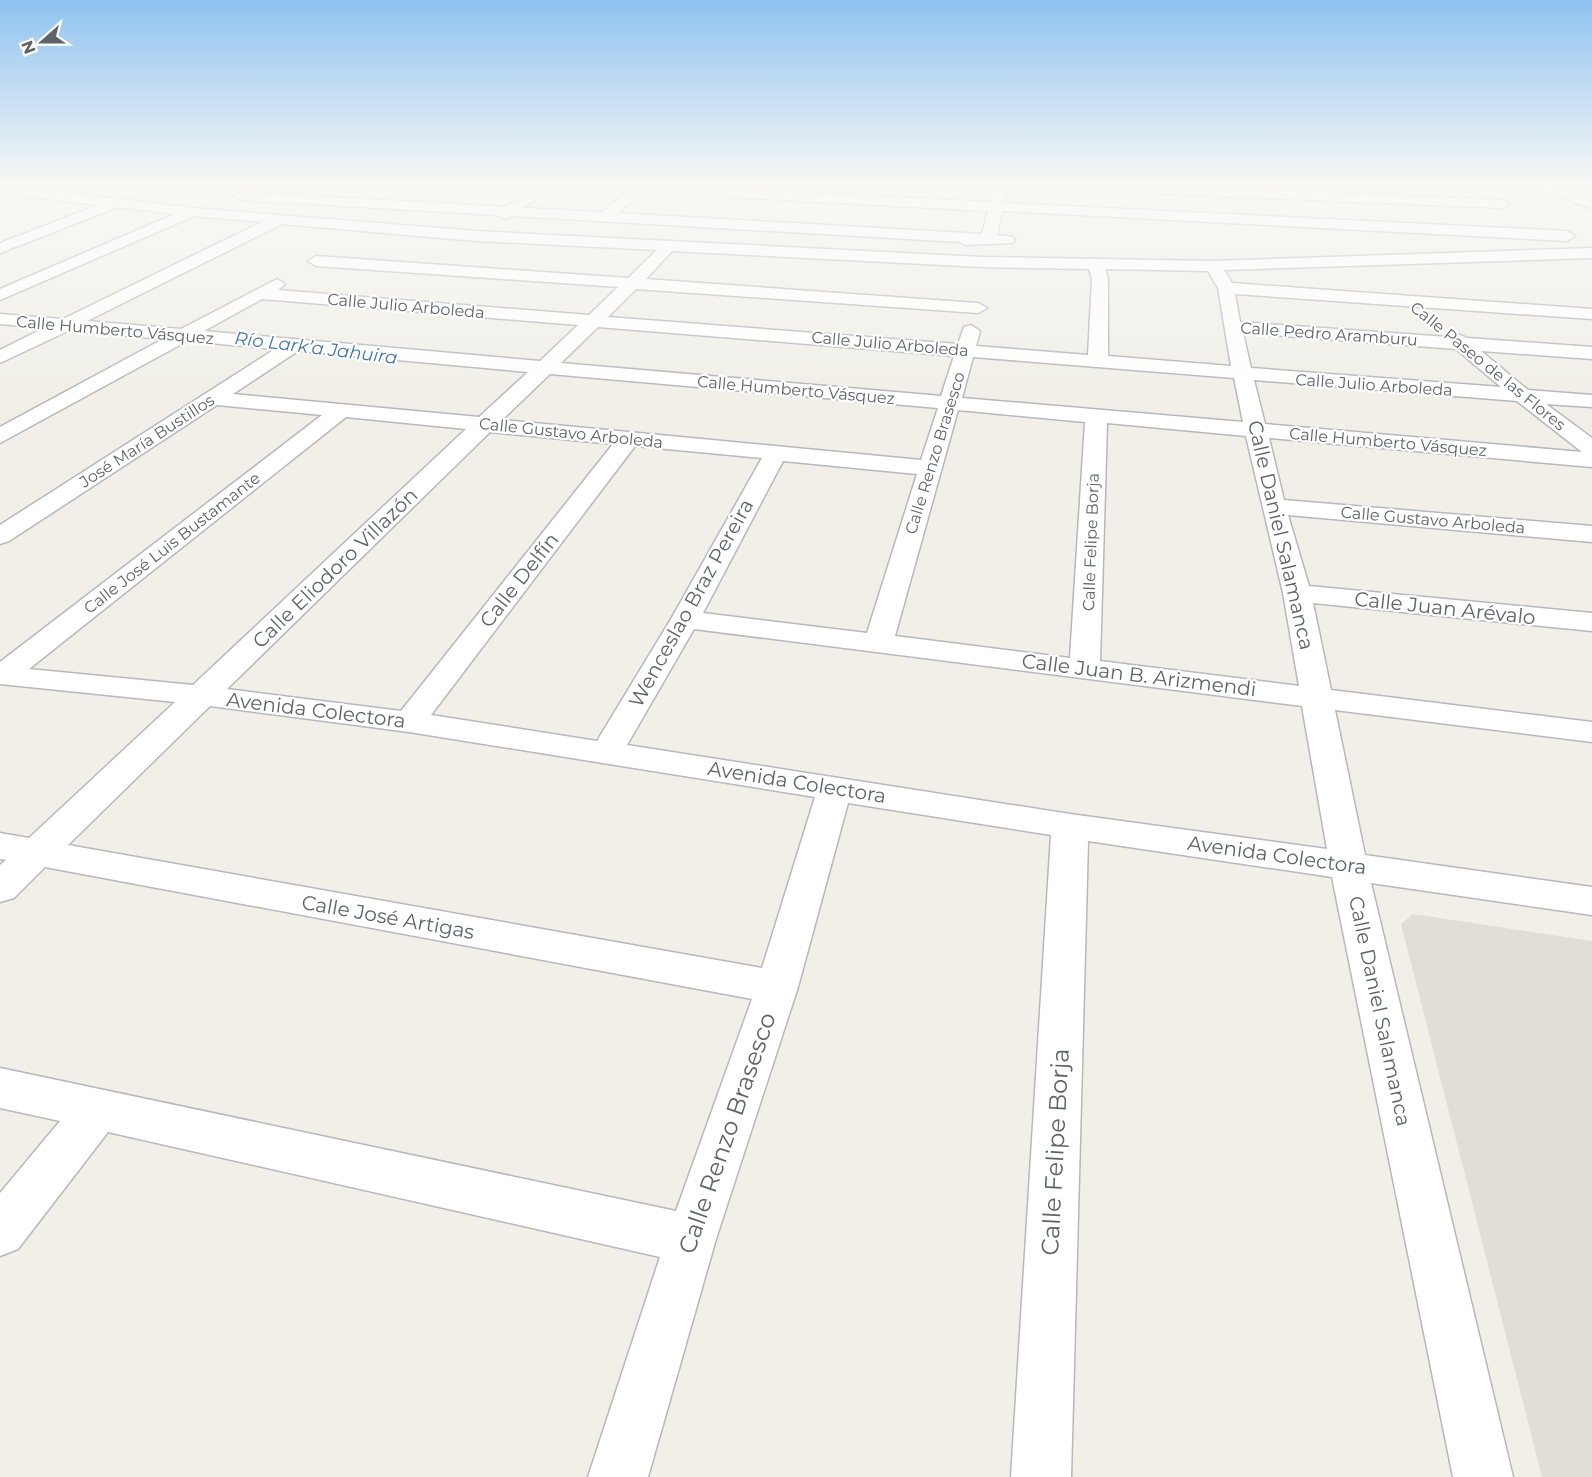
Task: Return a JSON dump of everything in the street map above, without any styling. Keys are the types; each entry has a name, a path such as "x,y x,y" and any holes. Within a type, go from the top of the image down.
{"street":[{"path":"0,295 96,254"},
{"path":"0,357 210,254"},
{"path":"0,436 328,254"},
{"name":"Calle Eliodoro Villazón","path":"0,888 663,254"},
{"path":"832,254 1096,266 1220,277 1411,302 1592,314"},
{"path":"1068,254 1209,254"},
{"path":"1377,272 1582,254"},
{"path":"316,261 978,308"},
{"name":"Calle Renzo Brasesco","path":"879,642 978,308 982,262"},
{"name":"Calle Paseo de las Flores","path":"1220,277 1355,262 1432,304 1592,432"},
{"path":"1096,266 1100,279 1098,361"},
{"name":"Calle Paseo de las Flores","path":"1377,272 1522,395 1592,449"},
{"path":"11,274 42,277"},
{"name":"Calle Daniel Salamanca","path":"1220,277 1297,593 1348,865 1482,1477"},
{"name":"Calle Julio Arboleda","path":"258,294 1548,398"},
{"name":"Calle Humberto Vásquez","path":"0,319 1592,459"},
{"name":"Calle Pedro Aramburu","path":"1232,327 1486,345"},
{"path":"1486,345 1592,353"},
{"name":"José María Bustillos","path":"2,534 293,346"},
{"name":"Calle Gustavo Arboleda","path":"212,398 930,468"},
{"path":"1548,398 1592,401"},
{"name":"Calle José Luis Bustamante","path":"1,675 341,411"},
{"name":"Calle Felipe Borja","path":"1085,668 1096,416"},
{"name":"Calle Delfín","path":"409,722 629,439"},
{"name":"Wenceslao Braz Pereira","path":"606,753 685,619 776,453"},
{"name":"Calle Gustavo Arboleda","path":"1274,506 1592,534"},
{"name":"Calle Juan Arévalo","path":"1297,593 1592,622"},
{"name":"Calle Juan B. Arizmendi","path":"685,619 1592,732"},
{"name":"Avenida Colectora","path":"1,675 202,695 409,722 1070,826 1592,901"},
{"name":"Calle Renzo Brasesco","path":"618,1477 691,1239 777,987 835,788"},
{"name":"Calle Felipe Borja","path":"1041,1477 1070,826"},
{"name":"Calle José Artigas","path":"0,846 777,987"},
{"path":"0,1088 691,1239"},
{"path":"0,1232 97,1110"}],"shaded area":[{"path":"1413,914 1592,941 1592,1477 1542,1477 1401,924"}],"waterway":[{"name":"Río Lark’a Jahuira","path":"25,325 44,330 85,331"}]}
